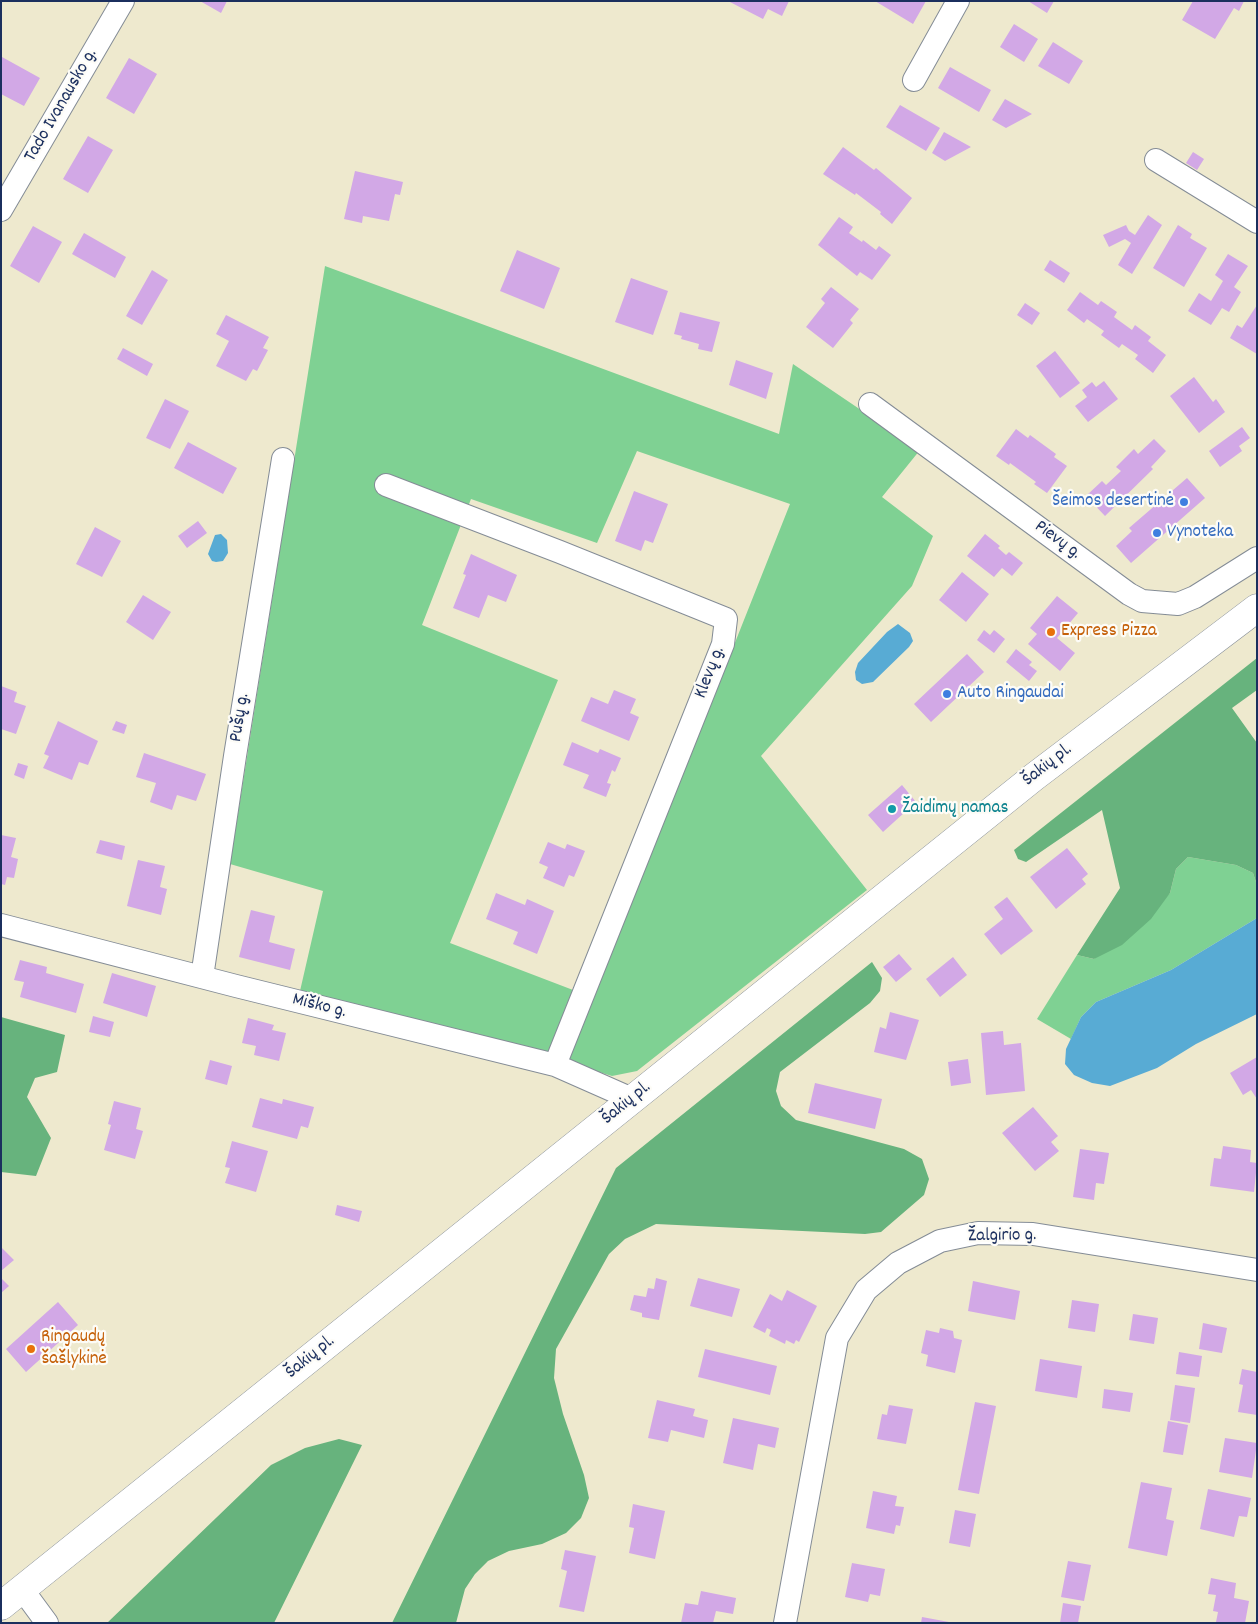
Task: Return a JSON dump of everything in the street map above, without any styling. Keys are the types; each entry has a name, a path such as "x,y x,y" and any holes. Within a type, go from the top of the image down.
{"main road":[{"name":"Šakių pl.","path":"11,1598 1034,777 1257,608"}],"street":[{"name":"Tado Ivanausko g.","path":"1,210 123,1"},
{"path":"914,80 958,1"},
{"path":"1156,160 1257,222"},
{"name":"Pievų g.","path":"870,404 1128,594 1142,601 1178,604 1195,597 1257,558"},
{"name":"Pušų g.","path":"202,977 235,756 284,459"},
{"name":"Klevų g.","path":"386,485 726,619 723,644 555,1065"},
{"name":"Miško g.","path":"1,925 555,1065 632,1099"},
{"name":"Žalgirio g.","path":"785,1623 837,1338 866,1290 898,1264 940,1241 978,1233 1032,1234 1257,1270"},
{"path":"11,1598 47,1623"}],"green space":[{"path":"325,266 779,434 793,364 920,450 882,497 933,536 912,586 761,756 867,890 637,1071 612,1076 501,1042 300,991 323,891 230,864","holes":["637,451 790,504 594,998 450,943 558,680 422,625 471,499 597,543"]},
{"path":"1257,658 1257,690 1232,708 1257,743 1257,885 1253,873 1236,865 1188,857 1176,869 1170,893 1151,919 1122,945 1094,959 1077,955 1120,888 1102,810 1026,862 1018,859 1014,850"},
{"path":"1188,857 1236,865 1253,873 1257,885 1257,918 1171,970 1096,1002 1081,1017 1071,1039 1037,1019 1077,955 1094,959 1170,893 1176,869"},
{"path":"872,962 882,978 880,991 870,1003 780,1072 776,1091 781,1106 796,1120 904,1149 922,1159 929,1179 924,1195 881,1232 865,1234 656,1224 625,1239 609,1254 556,1349 554,1378 563,1414 584,1475 589,1498 581,1518 566,1533 542,1544 509,1551 488,1561 475,1574 465,1589 456,1623 392,1623 616,1168"},
{"path":"1,1017 65,1035 57,1072 35,1078 27,1097 51,1138 36,1176 1,1172"},
{"path":"339,1439 362,1445 274,1623 107,1623 271,1465 305,1448"}],"water":[{"path":"221,534 227,540 228,553 223,561 212,561 208,554 215,535"},
{"path":"898,624 910,633 913,641 909,647 873,682 862,684 856,680 855,672 858,663 887,632"},
{"path":"1257,918 1257,1014 1196,1044 1157,1068 1110,1086 1092,1083 1074,1075 1065,1064 1066,1049 1081,1017 1096,1002 1171,970"}],"building":[{"path":"200,1 227,1 221,13"},
{"path":"728,1 789,1 782,16 768,9 763,19"},
{"path":"875,1 926,1 913,24"},
{"path":"1028,1 1054,1 1047,13"},
{"path":"1193,1 1244,1 1239,11 1234,8 1215,39 1182,20"},
{"path":"1014,24 1038,39 1024,62 1000,47"},
{"path":"1053,42 1083,61 1069,84 1038,66"},
{"path":"2,57 40,78 24,106 1,94"},
{"path":"129,58 157,74 134,114 106,98"},
{"path":"950,67 991,90 979,112 938,88"},
{"path":"1005,99 1032,114 1006,128 992,120"},
{"path":"900,105 940,128 926,151 886,127"},
{"path":"944,132 971,147 945,161 932,153"},
{"path":"88,136 113,150 88,193 63,179"},
{"path":"843,147 874,170 876,168 912,198 892,224 880,214 881,212 856,193 855,195 823,174"},
{"path":"1193,152 1204,159 1197,170 1186,163"},
{"path":"355,171 403,182 400,195 395,194 389,221 363,216 362,223 344,219"},
{"path":"1148,215 1162,225 1132,274 1118,265 1131,243 1125,239 1109,247 1103,235 1126,225 1129,231 1135,235"},
{"path":"839,217 853,227 849,233 862,242 863,240 876,250 879,246 891,255 872,280 860,272 857,276 818,245"},
{"path":"1178,225 1192,234 1190,238 1207,248 1184,287 1153,268"},
{"path":"33,226 62,242 39,283 10,266"},
{"path":"84,233 126,257 115,278 72,254"},
{"path":"517,250 560,268 544,309 500,291"},
{"path":"1228,254 1248,266 1234,287 1241,292 1229,312 1222,308 1211,325 1188,311 1199,293 1211,301 1223,281 1215,275"},
{"path":"1050,260 1070,273 1064,283 1044,270"},
{"path":"152,270 168,280 142,325 126,316"},
{"path":"631,278 668,291 653,335 615,322"},
{"path":"831,287 859,309 850,320 853,323 833,348 806,327 825,303 821,299"},
{"path":"1080,292 1098,305 1101,301 1117,312 1114,317 1132,330 1135,325 1151,337 1148,341 1166,355 1153,373 1135,359 1138,355 1122,344 1119,348 1101,335 1104,331 1087,319 1084,323 1067,310"},
{"path":"1025,303 1040,313 1032,325 1017,315"},
{"path":"1257,305 1257,354 1230,338 1237,325 1242,328"},
{"path":"680,312 720,322 712,352 698,349 699,344 681,339 682,336 674,334"},
{"path":"226,315 269,337 263,348 268,350 257,371 253,369 246,381 216,366 229,341 216,334"},
{"path":"123,348 153,364 147,376 117,359"},
{"path":"1055,351 1080,383 1060,398 1036,366"},
{"path":"736,360 773,373 766,399 729,385"},
{"path":"1194,377 1213,402 1216,399 1225,412 1199,433 1170,396"},
{"path":"1104,381 1118,399 1088,422 1075,406 1087,397 1082,390 1092,382 1096,387"},
{"path":"165,399 189,411 170,449 146,438"},
{"path":"1242,427 1250,438 1239,446 1242,451 1220,467 1209,451"},
{"path":"1016,429 1028,438 1030,435 1056,454 1054,457 1067,466 1047,493 1034,484 1036,482 1010,463 1009,465 996,456"},
{"path":"1154,439 1166,451 1151,467 1153,469 1105,516 1086,496 1102,481 1106,485 1121,471 1116,467 1134,449 1138,454"},
{"path":"188,442 237,468 223,494 174,468"},
{"path":"1187,478 1205,498 1131,563 1116,546 1132,531 1129,528"},
{"path":"634,491 668,504 653,543 645,540 641,551 615,541"},
{"path":"198,521 207,533 187,548 178,536"},
{"path":"95,527 121,541 102,577 76,564"},
{"path":"985,534 1000,546 998,548 1006,555 1009,552 1023,563 1012,576 1002,568 994,577 967,556"},
{"path":"471,554 517,575 506,602 488,595 479,618 453,608 466,575 463,574"},
{"path":"962,572 989,594 966,622 939,600"},
{"path":"143,595 171,612 153,640 126,622"},
{"path":"1057,596 1078,613 1057,638 1075,653 1060,671 1028,644 1037,634 1030,628"},
{"path":"984,630 990,635 994,630 1005,639 994,653 977,640"},
{"path":"1016,649 1032,662 1029,665 1037,671 1029,681 1006,662"},
{"path":"967,654 984,672 931,722 914,704"},
{"path":"1,686 17,692 14,702 26,706 16,734 1,729"},
{"path":"614,690 636,699 630,713 639,717 629,741 581,721 591,697 608,704"},
{"path":"58,721 98,741 88,765 79,762 72,780 43,768 49,756 44,754"},
{"path":"116,721 127,725 124,734 112,730"},
{"path":"572,742 598,753 600,749 621,758 615,772 612,770 607,783 611,784 606,797 583,788 589,775 563,765"},
{"path":"144,753 206,774 196,801 177,795 172,810 150,802 156,783 136,777"},
{"path":"18,763 28,766 24,779 14,775"},
{"name":"Žaidimų namas","path":"902,785 916,802 883,832 868,815"},
{"path":"1,835 16,838 11,857 18,859 14,878 7,877 5,885 1,884"},
{"path":"100,840 125,846 122,860 96,853"},
{"path":"548,842 565,849 567,844 585,851 574,877 569,875 564,887 543,878 548,867 539,863"},
{"path":"1067,848 1088,874 1082,879 1086,884 1056,909 1030,877"},
{"path":"138,860 165,866 160,887 167,889 161,915 127,906"},
{"path":"496,893 525,905 527,899 554,911 537,954 513,944 518,932 486,919"},
{"path":"1007,897 1033,931 1001,955 984,934 1003,919 994,907"},
{"path":"251,910 275,916 269,942 295,949 290,970 239,957"},
{"path":"899,954 912,969 896,982 883,967"},
{"path":"953,957 967,975 940,997 926,979"},
{"path":"20,960 47,967 46,973 84,984 76,1013 20,997 24,982 14,980"},
{"path":"112,973 156,986 147,1017 103,1003"},
{"path":"890,1012 919,1020 906,1060 874,1052 880,1027 886,1029"},
{"path":"93,1016 114,1022 110,1037 89,1032"},
{"path":"248,1018 274,1025 272,1030 286,1033 279,1061 254,1055 256,1046 242,1043"},
{"path":"1003,1031 1004,1045 1021,1043 1025,1091 986,1095 981,1033"},
{"path":"1257,1057 1257,1099 1251,1090 1243,1095 1230,1073"},
{"path":"968,1059 971,1083 951,1086 948,1062"},
{"path":"210,1060 232,1066 227,1085 205,1079"},
{"path":"815,1083 882,1099 875,1129 808,1113"},
{"path":"260,1098 282,1104 283,1099 314,1107 308,1128 301,1126 297,1139 252,1127"},
{"path":"114,1101 141,1108 136,1129 143,1131 135,1159 104,1150 111,1125 108,1124"},
{"path":"1033,1107 1058,1136 1051,1142 1059,1151 1035,1171 1002,1133"},
{"path":"232,1141 268,1151 256,1192 225,1183 230,1168 225,1167"},
{"path":"1223,1146 1251,1150 1250,1162 1257,1163 1254,1192 1210,1186 1214,1158 1221,1159"},
{"path":"1080,1149 1109,1153 1104,1184 1096,1183 1094,1200 1073,1197"},
{"path":"337,1205 362,1211 359,1222 335,1215"},
{"path":"1,1247 14,1260 1,1271"},
{"path":"1,1278 9,1286 1,1293"},
{"path":"656,1278 667,1281 659,1320 642,1317 642,1313 630,1310 634,1295 646,1297 648,1288 654,1289"},
{"path":"698,1278 740,1289 732,1317 690,1306"},
{"path":"973,1281 1020,1291 1015,1320 968,1311"},
{"path":"787,1290 817,1306 799,1342 796,1340 794,1344 786,1340 785,1344 769,1336 771,1330 767,1328 765,1333 753,1327 770,1294 782,1301"},
{"path":"1072,1300 1099,1304 1095,1332 1068,1328"},
{"path":"58,1302 78,1325 26,1372 6,1349"},
{"path":"1133,1314 1158,1318 1154,1344 1129,1340"},
{"path":"1203,1323 1227,1328 1222,1353 1199,1349"},
{"path":"940,1328 953,1331 954,1338 962,1340 955,1373 926,1366 928,1355 921,1353 926,1330 939,1333"},
{"path":"705,1349 777,1366 770,1395 698,1377"},
{"path":"1179,1352 1202,1356 1199,1377 1176,1374"},
{"path":"1040,1359 1082,1366 1077,1398 1035,1391"},
{"path":"1242,1369 1257,1372 1257,1415 1238,1412 1243,1385 1239,1384"},
{"path":"1175,1385 1195,1388 1190,1423 1170,1420"},
{"path":"1104,1389 1133,1393 1130,1412 1102,1408"},
{"path":"657,1400 695,1409 693,1416 708,1420 704,1438 671,1430 668,1442 648,1438"},
{"path":"975,1402 996,1406 979,1494 958,1490"},
{"path":"889,1405 913,1409 906,1444 877,1439 882,1414 887,1415"},
{"path":"733,1418 779,1428 775,1448 758,1444 753,1470 723,1463"},
{"path":"1168,1421 1188,1425 1183,1455 1163,1452"},
{"path":"1225,1438 1257,1443 1252,1478 1219,1472"},
{"path":"1141,1482 1172,1488 1166,1519 1174,1521 1167,1556 1128,1548"},
{"path":"1208,1489 1251,1498 1247,1517 1239,1516 1234,1537 1200,1529"},
{"path":"873,1491 897,1496 895,1506 904,1507 900,1526 896,1525 894,1534 866,1528"},
{"path":"633,1504 665,1511 655,1559 629,1553 634,1528 629,1527"},
{"path":"955,1510 976,1514 970,1547 949,1543"},
{"path":"565,1550 596,1556 584,1612 559,1607 567,1571 561,1569"},
{"path":"1068,1561 1091,1565 1084,1601 1061,1597"},
{"path":"852,1563 885,1569 880,1596 870,1594 868,1602 845,1597"},
{"path":"1211,1578 1236,1583 1234,1598 1249,1601 1245,1623 1216,1622 1218,1612 1213,1611 1216,1595 1208,1594"},
{"path":"701,1591 736,1598 733,1614 716,1611 713,1623 681,1623 685,1603 698,1605"},
{"path":"1063,1603 1081,1606 1078,1623 1060,1623"},
{"path":"922,1617 949,1622 949,1623 921,1623"}],"place":[{"name":"Šeimos desertinė","path":"1184,502"},
{"name":"Vynoteka","path":"1157,533"},
{"name":"Express Pizza","path":"1051,632"},
{"name":"Auto Ringaudai","path":"947,694"},
{"name":"Žaidimų namas","path":"892,809"},
{"name":"Ringaudų šašlykinė","path":"31,1349"}]}
